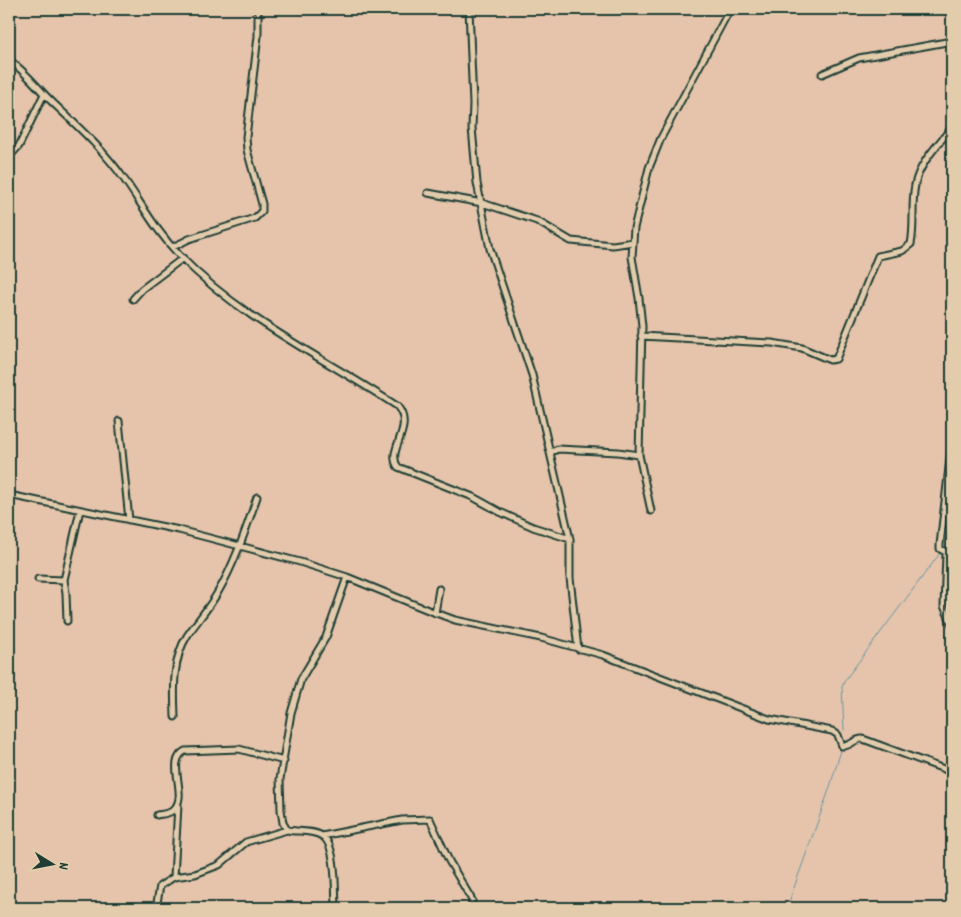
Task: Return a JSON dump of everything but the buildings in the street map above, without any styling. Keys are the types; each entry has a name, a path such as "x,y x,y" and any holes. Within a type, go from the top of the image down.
{"street":[{"path":"173,248 189,239 255,218 262,211 262,204 247,150 246,137 258,36 258,9"},
{"path":"470,9 472,128 476,176 490,248 532,375 570,539 570,578 578,649"},
{"path":"651,511 639,455 641,336 639,298 632,257 634,228 649,168 661,138 730,9"},
{"path":"822,74 859,58 952,41"},
{"path":"9,60 32,79 44,94 95,143 124,179 154,226 183,258 261,322 297,346 397,406 401,411 404,421 395,460 396,464 402,469 473,497 500,512 570,539"},
{"path":"9,156 19,146 44,94"},
{"path":"641,336 772,343 802,348 830,360 836,359 878,256 902,251 911,244 914,188 917,177 925,162 952,127"},
{"path":"428,194 482,203 537,221 571,241 613,245 632,242"},
{"path":"133,299 142,289 183,258"},
{"path":"119,421 129,520"},
{"path":"952,441 940,534 940,549 946,552 944,606 952,624"},
{"path":"551,455 551,452 558,449 639,455"},
{"path":"9,495 179,530 300,562 347,577 455,620 541,638 603,655 769,718 819,727 834,732 838,735 842,746 863,739 952,772"},
{"path":"175,717 174,673 181,647 218,592 240,546 258,497"},
{"path":"67,621 64,580 80,510"},
{"path":"946,559 952,563"},
{"path":"287,830 283,823 280,779 291,713 301,680 326,637 347,577"},
{"path":"38,579 64,580"},
{"path":"436,613 439,588"},
{"path":"174,877 179,795 177,760 180,754 185,751 239,749 284,761"},
{"path":"157,815 172,811 178,804"},
{"path":"156,908 160,886 174,877 195,874 219,865 246,842 287,830 322,836 402,820 430,819 449,861 472,900 471,908"},
{"path":"322,836 327,840 332,854 336,908"}],"waterway":[{"path":"943,549 952,538"},
{"path":"844,730 842,687 845,680 941,552"},
{"path":"788,908 842,747"}]}
